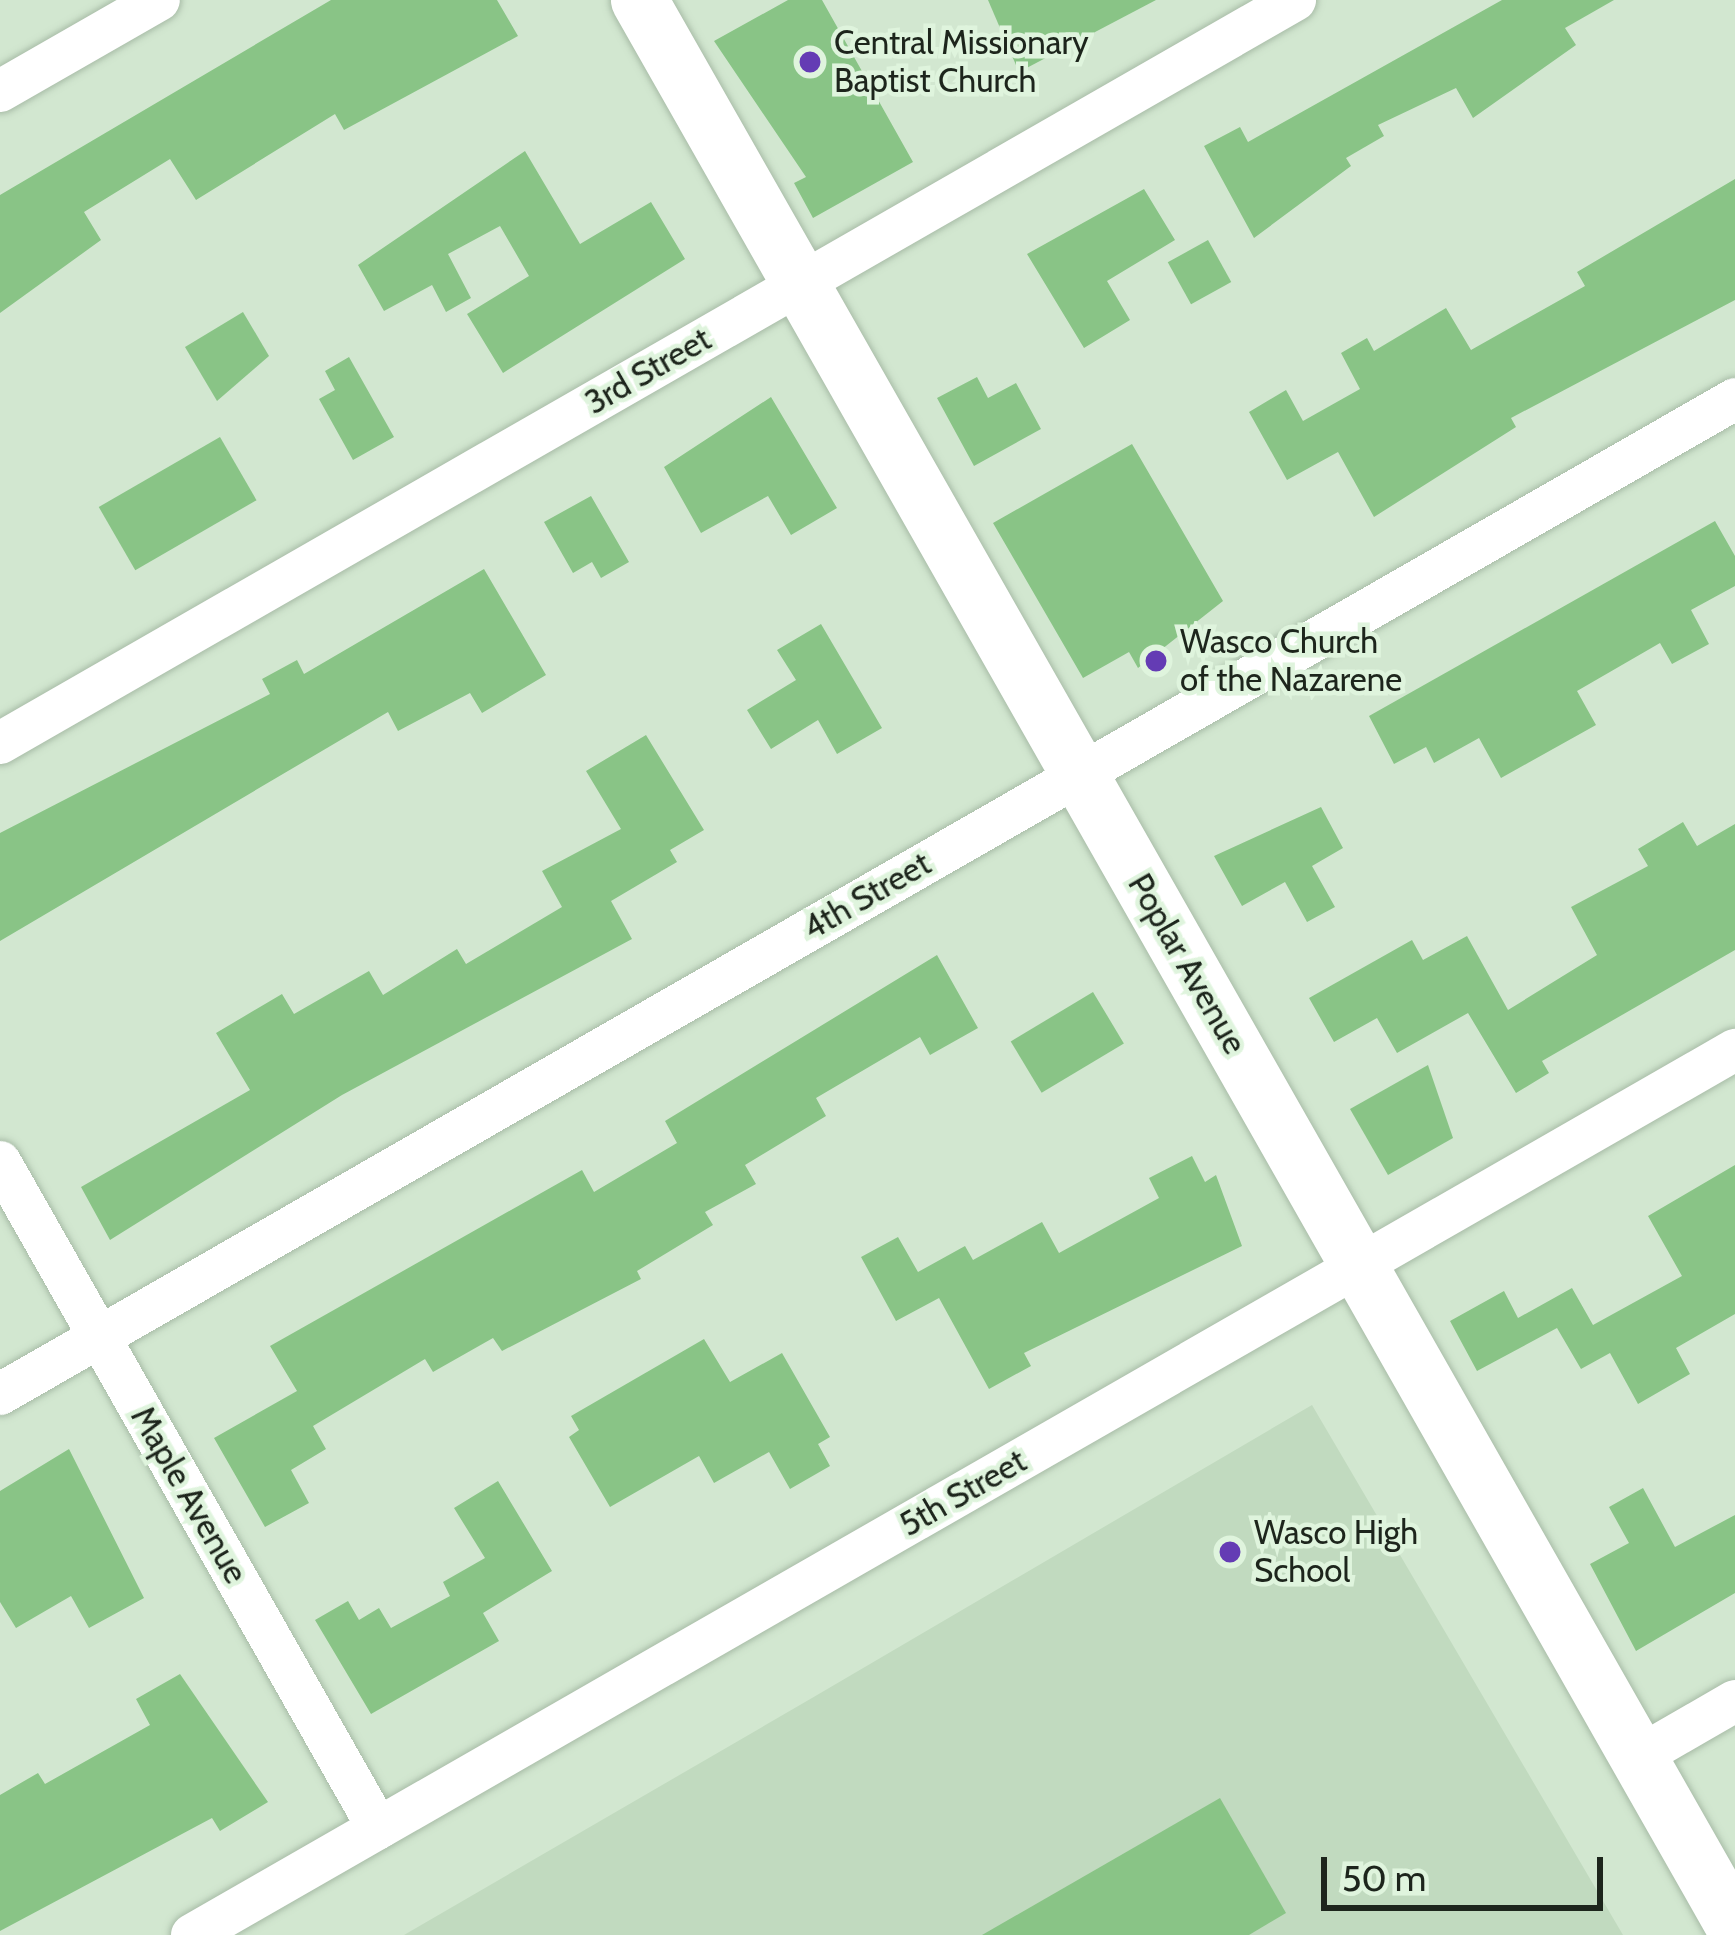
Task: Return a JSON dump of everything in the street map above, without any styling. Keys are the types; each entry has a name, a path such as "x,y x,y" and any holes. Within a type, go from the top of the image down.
{"main road":[{"name":"Poplar Avenue","path":"639,0 1735,1928"}],"street":[{"path":"0,91 159,0"},
{"name":"3rd Street","path":"0,742 1295,0"},
{"name":"4th Street","path":"0,1394 1735,399"},
{"name":"5th Street","path":"192,1935 1735,1050"},
{"name":"Maple Avenue","path":"0,1162 378,1828"},
{"path":"1638,1757 1735,1702"}],"shaded area":[{"name":"Wasco High School","path":"1312,1405 1623,1935 404,1935 812,1698"}],"building":[{"path":"331,0 497,0 518,36 344,130 335,114 196,200 170,159 84,212 101,240 0,313 0,195"},
{"path":"788,0 822,0 913,162 813,218 794,183 806,177 714,41"},
{"path":"988,0 1156,0 1019,72"},
{"path":"1502,0 1614,0 1565,28 1576,45 1473,118 1456,88 1378,125 1384,136 1346,158 1351,166 1254,238 1204,146 1240,127 1248,142"},
{"path":"525,151 580,244 651,202 685,259 503,373 467,314 529,276 500,226 448,254 471,298 446,312 432,285 384,311 358,265"},
{"path":"1735,179 1735,300 1511,418 1516,427 1374,517 1338,452 1287,480 1249,412 1286,390 1303,421 1360,389 1341,353 1367,338 1374,351 1446,308 1471,350 1585,286 1577,272"},
{"path":"1144,189 1175,240 1107,281 1130,320 1084,348 1027,254"},
{"path":"1208,240 1231,282 1191,304 1168,262"},
{"path":"243,312 269,356 217,401 185,347"},
{"path":"349,357 394,437 353,460 319,399 335,390 325,371"},
{"path":"977,377 988,398 1016,383 1041,429 974,466 937,398"},
{"path":"771,397 837,508 791,535 768,496 701,533 664,467"},
{"path":"220,437 256,500 135,570 99,507"},
{"path":"1132,444 1223,601 1138,668 1129,652 1083,678 993,523"},
{"path":"591,496 629,562 601,578 592,562 573,573 544,522"},
{"path":"1715,521 1735,556 1735,586 1691,610 1709,644 1672,664 1660,643 1577,691 1596,725 1501,778 1479,738 1434,763 1426,747 1394,764 1369,716"},
{"path":"484,569 546,675 482,713 470,693 398,731 388,712 0,941 0,833 270,694 262,679 297,660 304,674"},
{"path":"821,624 882,728 837,754 818,720 771,749 747,710 796,680 777,650"},
{"path":"646,735 704,830 670,850 677,862 611,901 632,939 342,1095 110,1240 81,1187 250,1090 216,1033 282,994 294,1014 369,971 383,995 457,949 466,964 562,907 542,871 621,829 586,771"},
{"path":"1321,807 1343,848 1312,866 1335,907 1307,922 1285,882 1242,906 1214,856"},
{"path":"1683,822 1697,846 1735,824 1735,950 1542,1061 1549,1073 1516,1093 1468,1013 1397,1053 1377,1018 1334,1042 1309,998 1412,940 1423,960 1467,936 1508,1010 1597,955 1571,907 1648,866 1638,849"},
{"path":"937,955 978,1028 930,1055 920,1037 816,1098 826,1116 745,1165 756,1184 705,1212 713,1225 637,1271 641,1279 502,1351 493,1338 433,1372 425,1359 313,1426 326,1449 291,1470 309,1503 265,1527 214,1438 297,1391 270,1346 582,1170 594,1192 677,1143 665,1121"},
{"path":"1093,992 1124,1043 1042,1093 1011,1041"},
{"path":"1428,1065 1453,1138 1388,1175 1350,1109"},
{"path":"1192,1156 1205,1182 1216,1175 1242,1246 1024,1353 1031,1366 989,1389 939,1298 896,1321 861,1257 898,1237 918,1272 965,1246 973,1260 1042,1222 1059,1253 1159,1198 1149,1178"},
{"path":"1735,1165 1735,1314 1676,1348 1690,1374 1638,1404 1610,1353 1581,1369 1557,1328 1477,1371 1450,1321 1504,1291 1518,1318 1572,1288 1593,1325 1682,1276 1648,1216"},
{"path":"704,1339 730,1382 782,1353 830,1437 818,1444 830,1466 790,1489 769,1452 714,1483 699,1456 610,1507 569,1437 579,1430 571,1416"},
{"path":"69,1449 144,1598 89,1628 71,1596 16,1628 0,1602 0,1491"},
{"path":"498,1481 552,1571 483,1613 499,1641 371,1714 315,1620 348,1601 359,1620 379,1608 391,1628 450,1596 443,1582 485,1558 454,1508"},
{"path":"1643,1488 1675,1547 1735,1515 1735,1593 1636,1651 1590,1564 1629,1543 1609,1507"},
{"path":"180,1674 268,1802 220,1831 212,1818 0,1931 0,1795 38,1773 45,1784 150,1725 136,1699"},
{"path":"1220,1798 1286,1913 1249,1935 982,1935"}],"place":[{"name":"Central Missionary Baptist Church","path":"810,62"},
{"name":"Wasco Church of the Nazarene","path":"1156,661"},
{"name":"Wasco High School","path":"1230,1552"}]}
